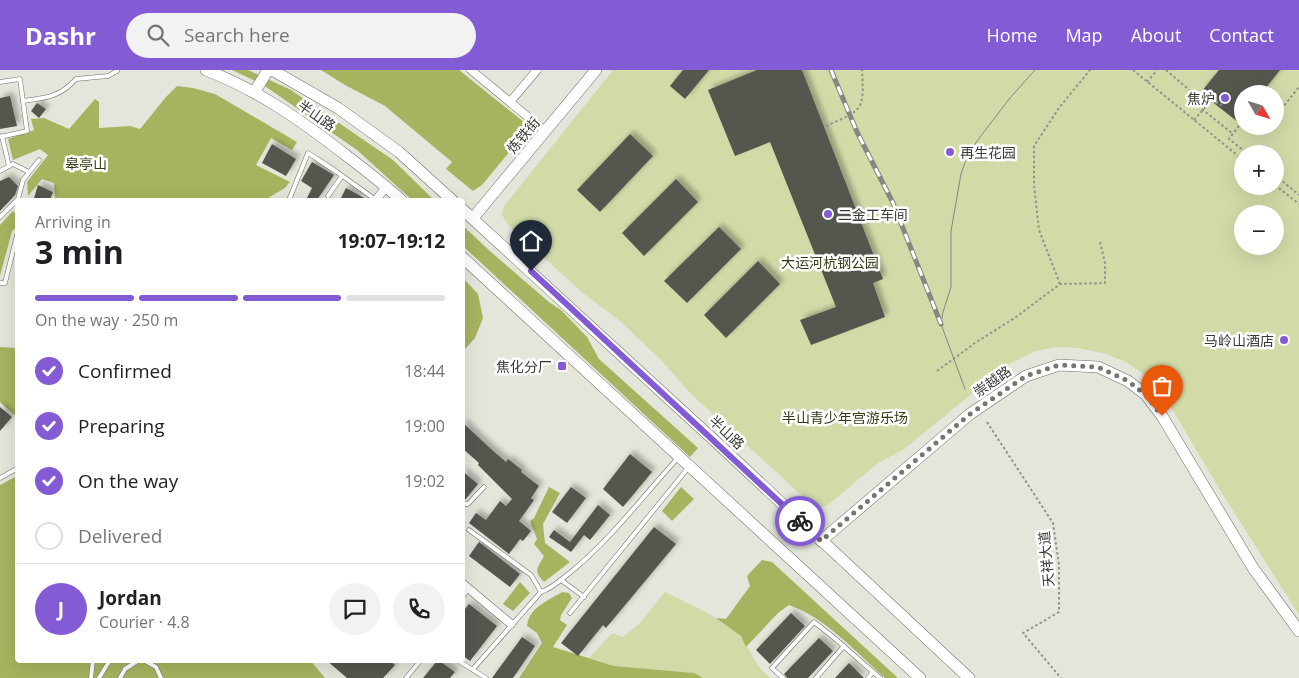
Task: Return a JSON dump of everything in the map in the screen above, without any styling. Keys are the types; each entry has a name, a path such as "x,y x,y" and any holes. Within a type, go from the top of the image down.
{"main road":[{"name":"半山路","path":"206,70 255,91 308,125 399,198"},
{"path":"233,80 240,70"},
{"path":"255,91 268,70"},
{"name":"半山路","path":"272,70 338,108 399,152 450,198"},
{"name":"炼铁街","path":"473,218 596,70"},
{"name":"半山路","path":"465,211 708,434 969,678"},
{"path":"465,260 920,678"},
{"name":"崇越路","path":"821,541 970,414 1026,376 1059,365 1098,367 1128,381 1146,395 1254,568 1299,631"}],"street":[{"path":"471,70 545,131"},
{"path":"510,102 537,70"},
{"path":"378,198 386,187"},
{"path":"466,586 511,624"}],"lane":[{"path":"23,101 46,98 67,89 76,79 108,76 117,70"},
{"path":"0,82 20,79 27,131 1,136 9,166"},
{"path":"290,198 308,153 373,198"},
{"path":"18,198 23,180 40,160"},
{"path":"0,171 13,164 29,172"},
{"path":"328,196 342,176"},
{"path":"0,217 15,203"},
{"path":"0,283 5,283 15,243"},
{"path":"473,669 541,592 550,589 593,554 680,456"},
{"path":"570,613 689,466"},
{"path":"0,478 15,470"},
{"path":"465,504 468,504 484,487"},
{"path":"469,530 531,575 541,592"},
{"path":"561,580 584,597"},
{"path":"783,678 772,668 814,622 880,678"},
{"path":"816,678 844,646"},
{"path":"91,678 93,663"},
{"path":"98,678 108,663"},
{"path":"120,678 135,663"},
{"path":"149,663 156,667 161,678"},
{"path":"406,678 418,663"},
{"path":"462,663 486,678"},
{"path":"474,678 478,672"},
{"path":"868,678 873,672"}],"path":[{"path":"826,126 854,113 861,107 864,96 862,70"},
{"path":"1060,284 1039,230 1034,186 1034,146 1059,108 1090,70"},
{"path":"1133,70 1234,152"},
{"path":"1147,82 1157,70"},
{"path":"1166,70 1201,100"},
{"path":"1284,106 1299,87"},
{"path":"1194,120 1210,101 1221,105 1207,94 1198,106 1233,134 1229,139 1237,145"},
{"path":"1284,183 1299,195"},
{"path":"1284,192 1299,204"},
{"path":"937,371 975,342 1016,316 1060,284 1105,283 1105,263 1100,242"},
{"name":"天祥大道","path":"987,422 1053,523 1059,565 1058,612 1023,633 1061,678"}],"green space":[{"path":"232,70 248,70 291,90 393,160 432,198 410,198 357,150 262,84"},
{"path":"321,70 459,70 530,127 482,185 473,191 446,169 452,162 385,106"},
{"name":"大运河杭钢公园","path":"613,70 1299,70 1299,615 1220,490 1169,404 1142,373 1126,362 1106,354 1078,348 1057,347 1036,351 1007,365 903,450 878,463 828,505 821,507 812,505 689,392 662,361 620,321 583,293 508,225 502,215 504,206"},
{"name":"皋亭山","path":"177,86 215,94 297,142 292,150 271,138 256,165 290,182 285,188 268,198 55,198 54,183 42,179 28,196 27,182 48,155 40,149 13,160 8,139 34,130 31,119 44,118 69,129 95,99 99,102 99,128 130,126 140,129"},
{"path":"13,211 15,213 15,229 12,231 0,276 0,225"},
{"path":"465,228 549,302 561,310 587,337 599,359 698,448 690,457 465,248"},
{"path":"465,280 478,294 483,318 475,338 465,349"},
{"path":"0,347 15,348 15,415 0,402"},
{"path":"15,477 15,663 312,663 325,678 0,678 0,485"},
{"path":"549,487 560,493 543,524 545,543 570,562 544,582 538,575 537,570 544,556 534,544 537,539 530,521 534,518"},
{"path":"681,487 694,499 672,521 662,511"},
{"path":"762,560 772,562 898,678 885,678 828,627 816,618 789,605 778,613 746,647 741,636 716,618 726,619 750,586 747,576"},
{"path":"520,582 530,593 513,611 503,604"},
{"path":"562,592 569,593 572,598 561,615 560,620 567,625 553,647 614,666 694,673 703,678 519,678 542,643 537,633 527,626 531,614 540,605"},
{"path":"665,592 706,612 735,631 745,642 761,670 771,678 703,678 693,673 614,666 589,658 612,633 623,637 639,624"}],"building":[{"path":"683,70 709,70 685,99 670,86"},
{"name":"二金工车间","path":"757,70 802,70 883,279 873,283 885,317 811,345 800,320 836,307 770,142 735,156 708,90"},
{"name":"焦炉","path":"1219,70 1280,70 1268,85 1234,85 1234,119 1211,101 1202,91"},
{"path":"10,96 17,126 0,129 0,98"},
{"path":"37,103 46,109 39,118 31,111"},
{"path":"630,134 653,156 600,212 577,190"},
{"path":"272,144 296,159 286,176 262,163"},
{"path":"312,162 334,175 318,198 307,198 312,188 301,181"},
{"path":"9,177 18,186 15,195 0,211 0,181"},
{"path":"676,179 698,202 644,256 622,233"},
{"path":"38,185 53,192 51,198 34,198"},
{"path":"346,188 364,198 341,198"},
{"path":"719,227 741,249 687,303 664,281"},
{"path":"758,261 780,284 726,338 704,315"},
{"path":"0,407 12,417 0,431"},
{"path":"465,425 506,462 508,459 539,486 531,498 534,500 519,521 531,531 523,541 520,539 509,554 469,523 476,513 486,520 500,501 506,506 512,499 478,465 479,463 465,451"},
{"path":"630,454 652,472 623,507 603,489"},
{"path":"465,473 478,484 465,500"},
{"path":"571,487 586,498 567,523 552,512"},
{"path":"598,505 610,515 590,540 584,535 571,552 549,537 554,530 570,542"},
{"path":"654,527 676,544 606,628 603,625 578,656 561,643"},
{"path":"479,542 520,574 510,587 469,556"},
{"path":"469,604 497,626 470,661 465,657 465,609"},
{"path":"791,613 805,626 770,664 756,650"},
{"path":"522,637 535,646 513,678 492,678"},
{"path":"819,638 833,651 808,678 787,678 784,674"},
{"path":"330,663 393,663 395,665 383,678 347,678"},
{"path":"436,663 442,663 455,672 450,678 423,678"},
{"path":"849,663 864,678 835,678"}],"tram line":[{"path":"965,389 941,324 951,287 951,231 961,174 968,154 980,137 1010,98 1035,70"}],"railway":[{"path":"831,70 857,132 893,203 941,324"}],"way so far":[{"path":"800,521 821,541 970,414 1026,376 1059,365 1098,367 1128,381 1146,395 1162,416"}],"place":[{"name":"焦炉","path":"1225,98"},
{"name":"再生花园","path":"950,152"},
{"name":"二金工车间","path":"828,214"},
{"name":"马岭山酒店","path":"1284,340"},
{"name":"焦化分厂","path":"562,366"}],"route":[{"path":"531,271 800,521"}],"park label":[{"name":"半山青少年宫游乐场","path":"845,417"}]}
